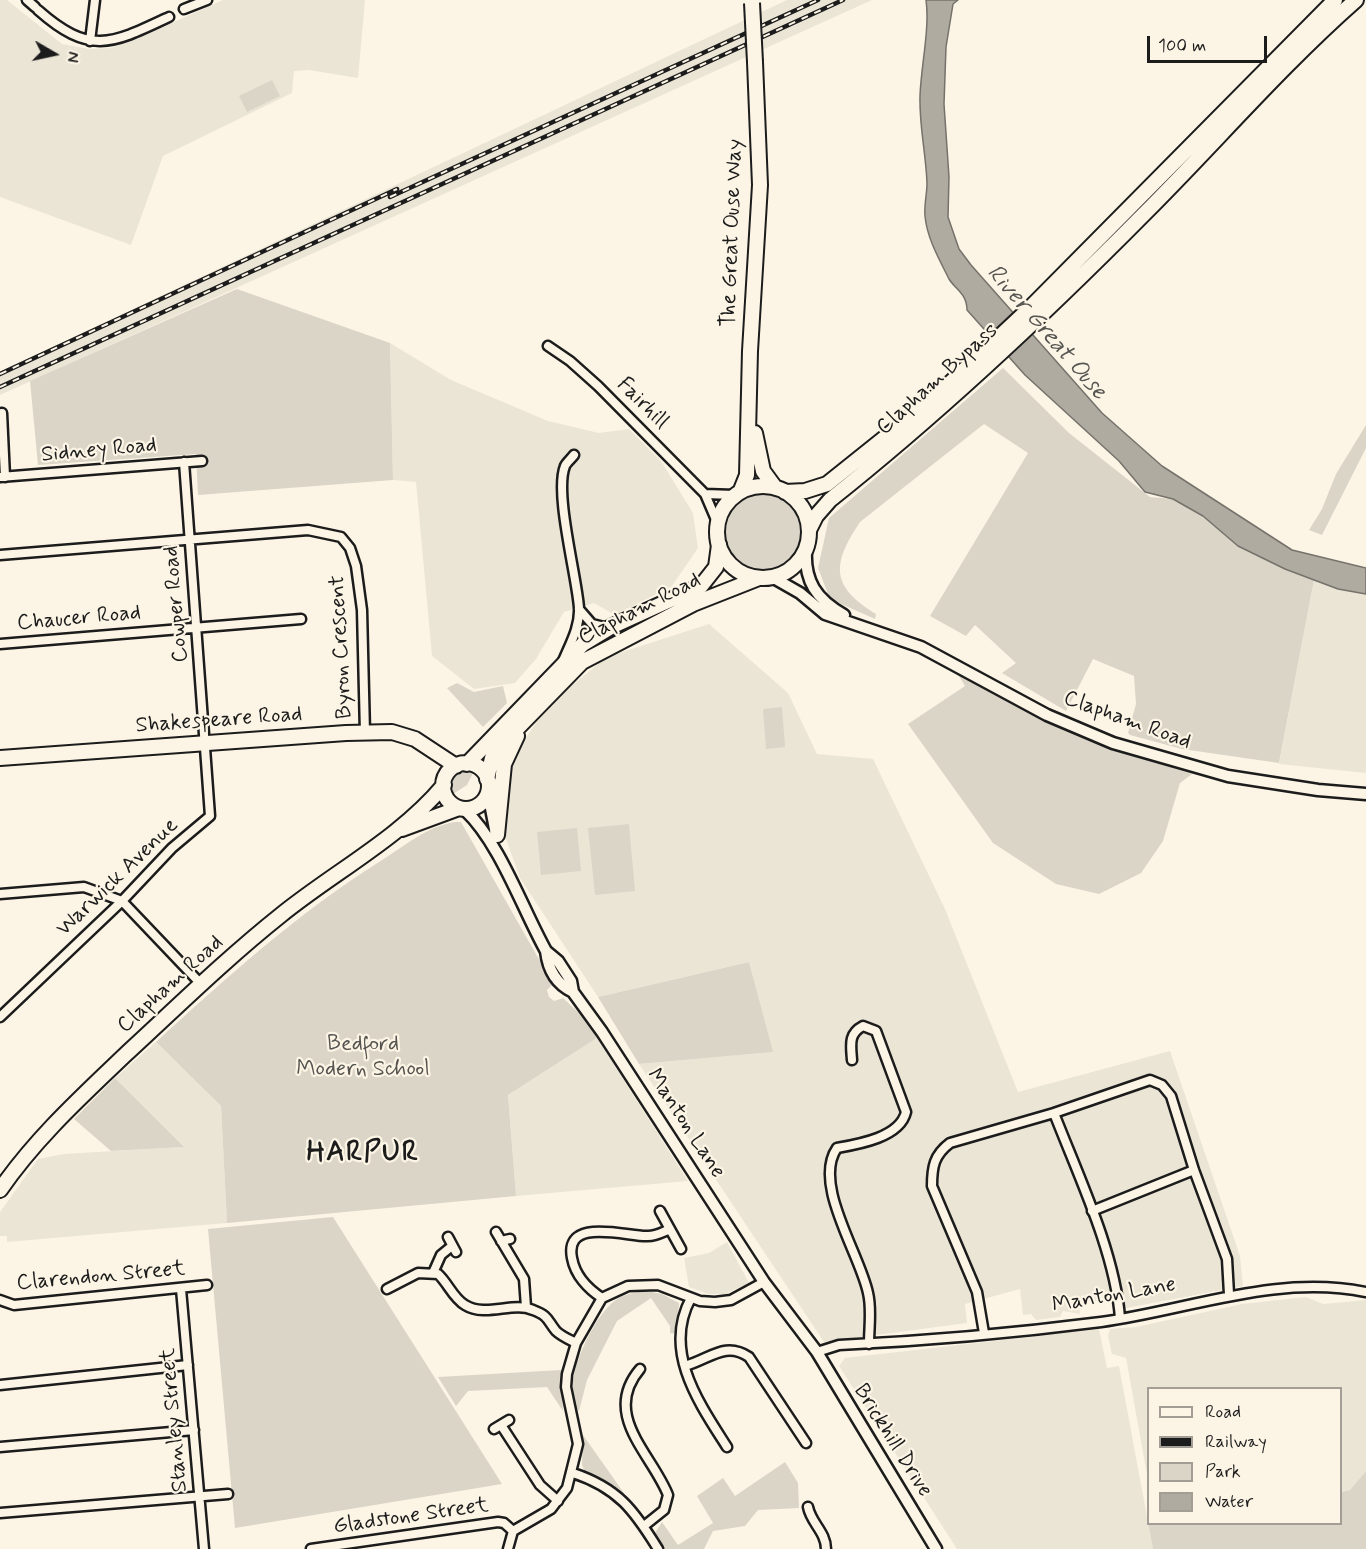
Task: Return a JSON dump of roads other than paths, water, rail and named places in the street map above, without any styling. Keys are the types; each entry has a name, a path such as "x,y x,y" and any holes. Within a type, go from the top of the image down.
{"main road":[{"name":"Clapham Bypass","path":"779,489 805,491 827,484 934,407 1335,0"},
{"name":"Clapham Bypass","path":"809,530 816,516 830,500 1041,316 1147,211 1239,114 1356,0"},
{"name":"The Great Ouse Way","path":"738,493 747,475 760,185 752,1"},
{"name":"The Great Ouse Way","path":"750,395 763,471 779,489"},
{"path":"762,485 779,489 803,511 809,530 806,549 789,570 765,578 734,568 718,545 717,522 724,506 738,493 762,485"},
{"name":"Clapham Road","path":"461,765 562,663 595,636 701,586 716,567 718,545"},
{"name":"Clapham Road","path":"487,786 495,753 582,662 649,625 729,588 765,578"},
{"path":"595,636 605,638 633,626 649,625"},
{"path":"496,835 504,764 523,724"},
{"name":"Shakespeare Road","path":"0,758 392,732 415,739 436,753 461,765"},
{"path":"436,753 448,800 462,809 477,807 487,786 479,767 461,765 444,781"},
{"name":"Clapham Road","path":"0,1190 46,1132 201,984 281,915 392,833 430,801 444,781"},
{"name":"Clapham Road","path":"392,833 462,809"}],"street":[{"path":"27,0 61,28 90,41 121,39 169,17"},
{"path":"90,41 95,0"},
{"path":"184,9 207,0"},
{"name":"Fairhill","path":"548,346 570,361 598,386 705,494 717,522"},
{"path":"2,413 3,477"},
{"path":"562,663 577,622 579,609 563,482 565,466 574,456"},
{"name":"Sidney Road","path":"3,477 202,461"},
{"name":"Cowper Road","path":"184,462 206,743"},
{"path":"705,494 738,493"},
{"name":"Byron Crescent","path":"189,541 308,530 341,537 350,548 356,566 362,610 364,733"},
{"path":"0,555 189,541"},
{"name":"Clapham Road","path":"806,549 805,568 814,588 826,604 857,623"},
{"name":"Clapham Road","path":"765,578 800,593 825,614 857,623 946,659 1073,727 1148,755 1228,776 1318,790 1366,794"},
{"path":"579,609 592,624 611,627"},
{"name":"Chaucer Road","path":"0,644 301,619"},
{"path":"577,622 580,630 595,636"},
{"name":"Warwick Avenue","path":"0,1017 122,901 172,848 210,816 206,743"},
{"name":"Manton Lane","path":"487,786 500,858"},
{"name":"Manton Lane","path":"462,809 480,826 500,858 546,951 558,961 571,981 573,992 596,1022 764,1282 817,1352 838,1345 984,1333 1120,1318 1229,1294 1303,1288 1366,1292"},
{"path":"0,894 84,887 122,901 201,984"},
{"path":"852,1060 851,1037 856,1030 863,1026 876,1031 906,1112 897,1128 855,1145 837,1148 831,1157 833,1196 868,1291 869,1344"},
{"path":"984,1333 977,1292 932,1186 932,1169 938,1152 950,1143 1054,1113 1150,1080 1162,1085 1171,1096 1194,1170 1227,1259 1229,1294"},
{"path":"1054,1113 1092,1211 1116,1285 1120,1318"},
{"path":"1092,1211 1194,1170"},
{"path":"660,1211 668,1230 681,1249"},
{"path":"602,1298 588,1287 573,1263 572,1246 575,1239 591,1231 649,1237 668,1230"},
{"path":"496,1232 506,1240 524,1279 526,1307"},
{"path":"433,1273 441,1255 452,1245"},
{"path":"387,1289 418,1273 433,1273 446,1281 465,1305 477,1310 500,1311 526,1307 549,1318 556,1331 576,1343"},
{"path":"508,1549 513,1531 543,1515 558,1502 573,1473 578,1444 566,1387 576,1343 602,1298 628,1286 643,1284 658,1285 708,1303 731,1300 764,1282"},
{"name":"Clarendon Street","path":"0,1300 14,1305 207,1285"},
{"name":"Stanley Street","path":"181,1289 204,1549"},
{"path":"691,1298 686,1308 680,1340 685,1366 694,1394 727,1448"},
{"path":"685,1366 725,1349 742,1352 749,1357 806,1443"},
{"name":"Brickhill Drive","path":"817,1352 936,1549"},
{"path":"0,1385 188,1365"},
{"path":"640,1369 628,1390 626,1414 630,1428 668,1495 664,1510 644,1526"},
{"path":"501,1424 540,1485 558,1502"},
{"path":"0,1447 194,1430"},
{"path":"573,1473 597,1482 621,1497 644,1526 658,1549"},
{"path":"0,1513 228,1494"},
{"path":"808,1507 810,1515 824,1536 826,1549"},
{"name":"Gladstone Street","path":"311,1549 498,1522 504,1523 513,1531"}],"water":[{"name":"River Great Ouse","path":"926,0 958,0 953,4 946,47 944,104 949,177 948,217 959,249 1102,413 1162,466 1292,550 1366,568 1366,594 1338,589 1285,569 1238,546 1203,516 1173,499 1145,492 1119,461 1025,375 967,310 963,296 949,279 934,248 925,216 927,183 920,96 927,23"}],"railway":[{"path":"390,197 818,0"},
{"path":"0,387 843,0"},
{"path":"0,374 397,189"}],"district":[{"name":"HARPUR","path":"363,1154"}],"park label":[{"name":"Bedford Modern School","path":"363,1058"}]}
